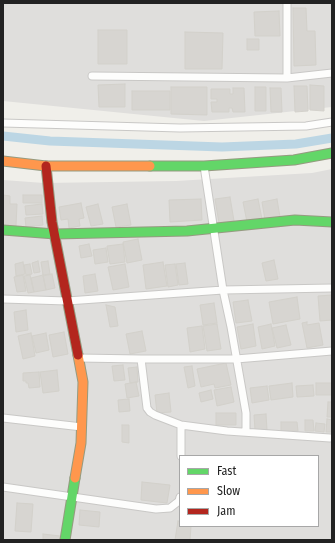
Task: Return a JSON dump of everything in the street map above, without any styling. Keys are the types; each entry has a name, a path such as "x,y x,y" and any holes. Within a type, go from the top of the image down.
{"street":[{"path":"287,3 287,78"},
{"path":"92,76 287,78 332,73"},
{"path":"3,123 180,128 306,126 332,122"},
{"path":"3,160 46,166 204,166 294,160 332,153"},
{"path":"46,166 52,222 83,382 81,444 65,540"},
{"path":"204,166 223,290 246,413 246,432"},
{"path":"3,230 55,234 187,231 295,220 332,222"},
{"path":"3,300 67,301 223,290 332,288"},
{"path":"78,358 141,360 236,359 332,351"},
{"path":"141,360 147,408 150,412 181,426 227,432 330,438"},
{"path":"3,418 82,427"},
{"path":"181,426 181,455"},
{"path":"3,487 156,509 170,508 179,501"}],"shaded area":[{"path":"3,3 332,3 332,107 204,121 3,101"},
{"path":"332,169 332,540 3,540 3,180 44,183 176,181 312,173"}],"building":[{"path":"293,8 306,8 307,31 315,31 316,65 294,66"},
{"path":"279,11 280,36 255,36 254,12"},
{"path":"98,30 127,30 127,64 98,64"},
{"path":"185,32 223,33 222,69 185,69"},
{"path":"247,39 259,39 259,50 247,50"},
{"path":"125,84 125,107 99,107 98,85"},
{"path":"310,85 324,86 324,111 310,110"},
{"path":"294,86 307,86 308,111 295,112"},
{"path":"171,87 207,87 207,115 171,114"},
{"path":"255,87 266,87 266,111 255,111"},
{"path":"233,88 244,88 245,112 233,112 232,108 229,108 229,112 212,112 211,102 217,102 217,99 211,99 211,89 230,89 230,94 233,94"},
{"path":"270,88 281,88 282,112 271,112"},
{"path":"132,91 170,91 170,110 132,110"},
{"path":"3,195 10,196 10,204 17,204 16,226 3,226"},
{"path":"23,195 42,195 42,203 23,203"},
{"path":"230,197 234,221 219,223 215,199"},
{"path":"201,199 202,220 170,222 169,200"},
{"path":"258,199 262,219 247,222 243,202"},
{"path":"277,199 280,217 265,220 262,202"},
{"path":"81,203 84,218 79,219 80,226 69,228 68,219 61,220 59,207"},
{"path":"42,204 43,214 26,215 25,206"},
{"path":"98,204 103,224 91,226 86,207"},
{"path":"127,204 131,225 116,227 112,207"},
{"path":"42,216 43,225 26,227 25,218"},
{"path":"138,239 142,260 127,263 123,242"},
{"path":"89,244 92,256 81,258 79,246"},
{"path":"123,244 125,262 110,264 107,246"},
{"path":"106,248 108,262 95,264 93,250"},
{"path":"274,260 278,279 266,281 262,263"},
{"path":"38,261 40,272 34,273 32,263"},
{"path":"48,261 50,274 43,275 41,262"},
{"path":"23,262 25,274 16,276 15,264"},
{"path":"163,262 167,286 146,289 143,265"},
{"path":"185,263 188,284 179,285 176,264"},
{"path":"30,264 32,274 26,275 24,265"},
{"path":"125,264 129,287 113,290 108,267"},
{"path":"175,264 178,285 168,287 165,265"},
{"path":"52,274 55,288 46,290 43,276"},
{"path":"95,274 98,291 85,293 83,276"},
{"path":"23,275 26,291 17,292 14,277"},
{"path":"30,275 34,292 28,293 24,276"},
{"path":"43,275 46,290 34,292 31,278"},
{"path":"332,295 332,320 320,321 318,296"},
{"path":"297,297 300,319 273,324 269,302"},
{"path":"248,300 252,321 236,323 233,302"},
{"path":"214,303 217,323 203,325 200,305"},
{"path":"106,305 115,307 118,326 110,327"},
{"path":"26,310 28,330 16,332 14,312"},
{"path":"307,322 307,325 319,323 323,345 307,348 302,323"},
{"path":"217,324 221,349 207,351 203,326"},
{"path":"253,324 256,346 241,349 237,327"},
{"path":"271,324 275,346 262,349 258,327"},
{"path":"286,325 291,345 277,348 272,328"},
{"path":"202,326 205,349 190,352 187,328"},
{"path":"142,331 146,351 130,354 126,334"},
{"path":"64,332 68,354 53,357 49,335"},
{"path":"31,333 35,356 23,359 18,336"},
{"path":"46,333 49,350 36,353 32,336"},
{"path":"226,363 231,385 215,388 214,384 201,387 197,369"},
{"path":"123,365 125,380 114,381 112,366"},
{"path":"192,366 195,386 188,388 184,367"},
{"path":"137,367 138,382 130,383 128,368"},
{"path":"57,370 59,391 43,393 40,372"},
{"path":"39,372 40,387 29,388 28,383 23,381 23,373"},
{"path":"136,382 139,396 127,398 125,384"},
{"path":"292,383 293,397 271,400 269,386"},
{"path":"316,383 332,383 332,395 316,395"},
{"path":"313,385 314,396 297,397 296,386"},
{"path":"267,386 269,400 252,403 250,388"},
{"path":"231,387 234,402 217,406 214,390"},
{"path":"211,390 213,399 201,402 199,393"},
{"path":"169,393 171,412 157,413 155,395"},
{"path":"129,399 130,411 119,412 118,400"},
{"path":"328,402 332,402 332,417 327,417"},
{"path":"216,413 236,413 236,425 216,425"},
{"path":"266,414 267,430 255,430 254,415"},
{"path":"327,419 332,420 332,432 326,432"},
{"path":"305,420 313,420 314,431 305,431"},
{"path":"281,422 297,422 298,431 281,431"},
{"path":"316,423 325,424 324,432 315,431"},
{"path":"122,425 129,425 129,443 122,442"},
{"path":"142,482 170,485 167,503 141,500"},
{"path":"17,503 33,504 31,532 15,531"},
{"path":"80,510 100,512 99,527 79,525"},
{"path":"178,521 179,527 191,527 190,540 175,540"},
{"path":"43,534 60,536 60,540 43,540"}],"waterway":[{"path":"3,136 50,141 222,147 296,144 332,138"}],"traffic: fast":[{"path":"150,166 204,166 294,160 332,153"},
{"path":"3,230 55,234 187,231 295,220 332,222"},
{"path":"65,540 75,478"}],"traffic: slow":[{"path":"3,161 46,166 150,166"},
{"path":"75,478 81,443 83,382 78,355"}],"traffic: jam":[{"path":"46,166 52,222 78,355"}]}
